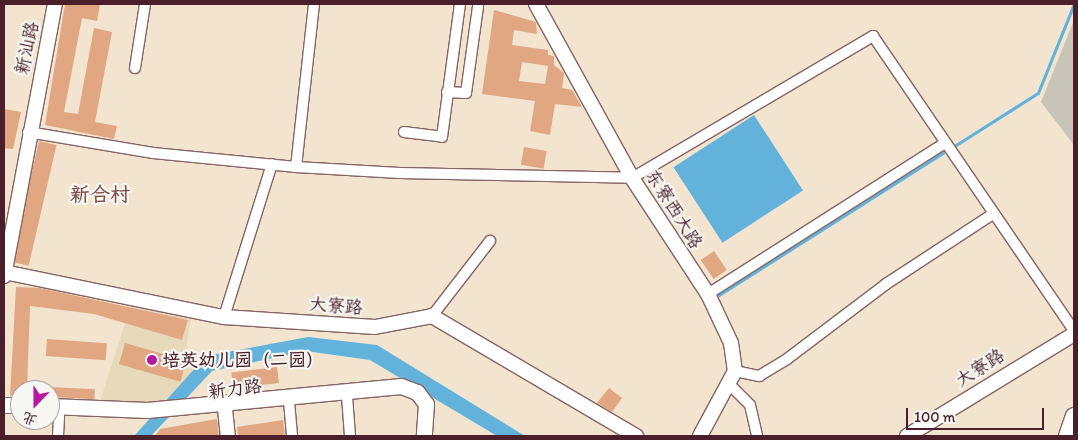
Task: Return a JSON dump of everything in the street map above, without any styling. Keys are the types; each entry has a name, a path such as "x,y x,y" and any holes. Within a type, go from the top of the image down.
{"main road":[{"name":"新力路","path":"60,411 144,414 184,410 225,409 386,390 408,396 421,406"},
{"path":"184,410 386,390"},
{"path":"414,436 421,406"},
{"path":"421,406 424,436"},
{"path":"1067,436 1074,416"}],"street":[{"name":"新汕路","path":"4,276 28,132 55,4"},
{"path":"135,68 145,4"},
{"path":"296,167 314,4"},
{"path":"404,132 442,137 460,4"},
{"name":"东寮西大路","path":"536,4 632,178 708,294 731,344 735,371 730,385 700,436"},
{"path":"447,92 466,93 478,7"},
{"path":"28,132 153,153 296,167 632,178 873,36 992,214 1074,332"},
{"path":"708,294 945,143"},
{"path":"224,317 272,164"},
{"path":"735,371 759,376 787,359 886,284 992,214"},
{"path":"490,241 432,316 636,436"},
{"name":"大寮路","path":"4,272 224,317 375,327 432,316"},
{"name":"大寮路","path":"907,436 1074,332"},
{"path":"730,385 750,405 757,436"},
{"path":"347,396 350,436"},
{"path":"289,401 292,436"},
{"path":"225,409 228,436"}],"shaded area":[{"path":"1074,20 1074,145 1041,102"},
{"name":"培英幼儿园（二园）","path":"131,304 191,318 186,350 195,371 162,405 98,408"}],"water":[{"path":"754,115 803,190 723,243 673,167"},
{"path":"308,337 377,345 525,436 497,436 370,360 306,351 212,371 151,436 134,436 206,356"}],"building":[{"path":"65,4 100,4 97,21 82,18 64,112 78,114 94,28 112,32 95,122 117,126 114,139 45,125"},
{"path":"494,10 536,22 537,34 514,30 512,45 548,50 548,55 554,56 554,65 564,73 562,88 572,90 582,107 555,104 550,135 530,131 535,101 482,94","holes":["522,62 548,66 545,84 519,81"]},
{"path":"4,109 21,112 13,149 4,148"},
{"path":"39,141 57,145 29,266 11,262"},
{"path":"524,147 547,151 544,169 521,165"},
{"path":"714,251 727,270 714,279 701,260"},
{"path":"16,287 40,288 188,320 182,340 94,314 30,306 27,380 11,380"},
{"path":"47,339 107,343 106,360 46,356"},
{"path":"125,343 187,361 180,382 119,364"},
{"path":"277,367 279,383 233,388 231,373"},
{"path":"60,388 95,389 94,399 60,398"},
{"path":"609,388 622,398 612,412 597,403"},
{"path":"217,419 219,436 155,436 160,429"},
{"path":"283,420 285,436 238,436 237,427"}],"waterway":[{"path":"956,145 1038,93 1074,4"},
{"path":"719,295 943,153"}],"place":[{"name":"培英幼儿园（二园）","path":"152,360"}],"district":[{"name":"新合村","path":"100,194"}]}
